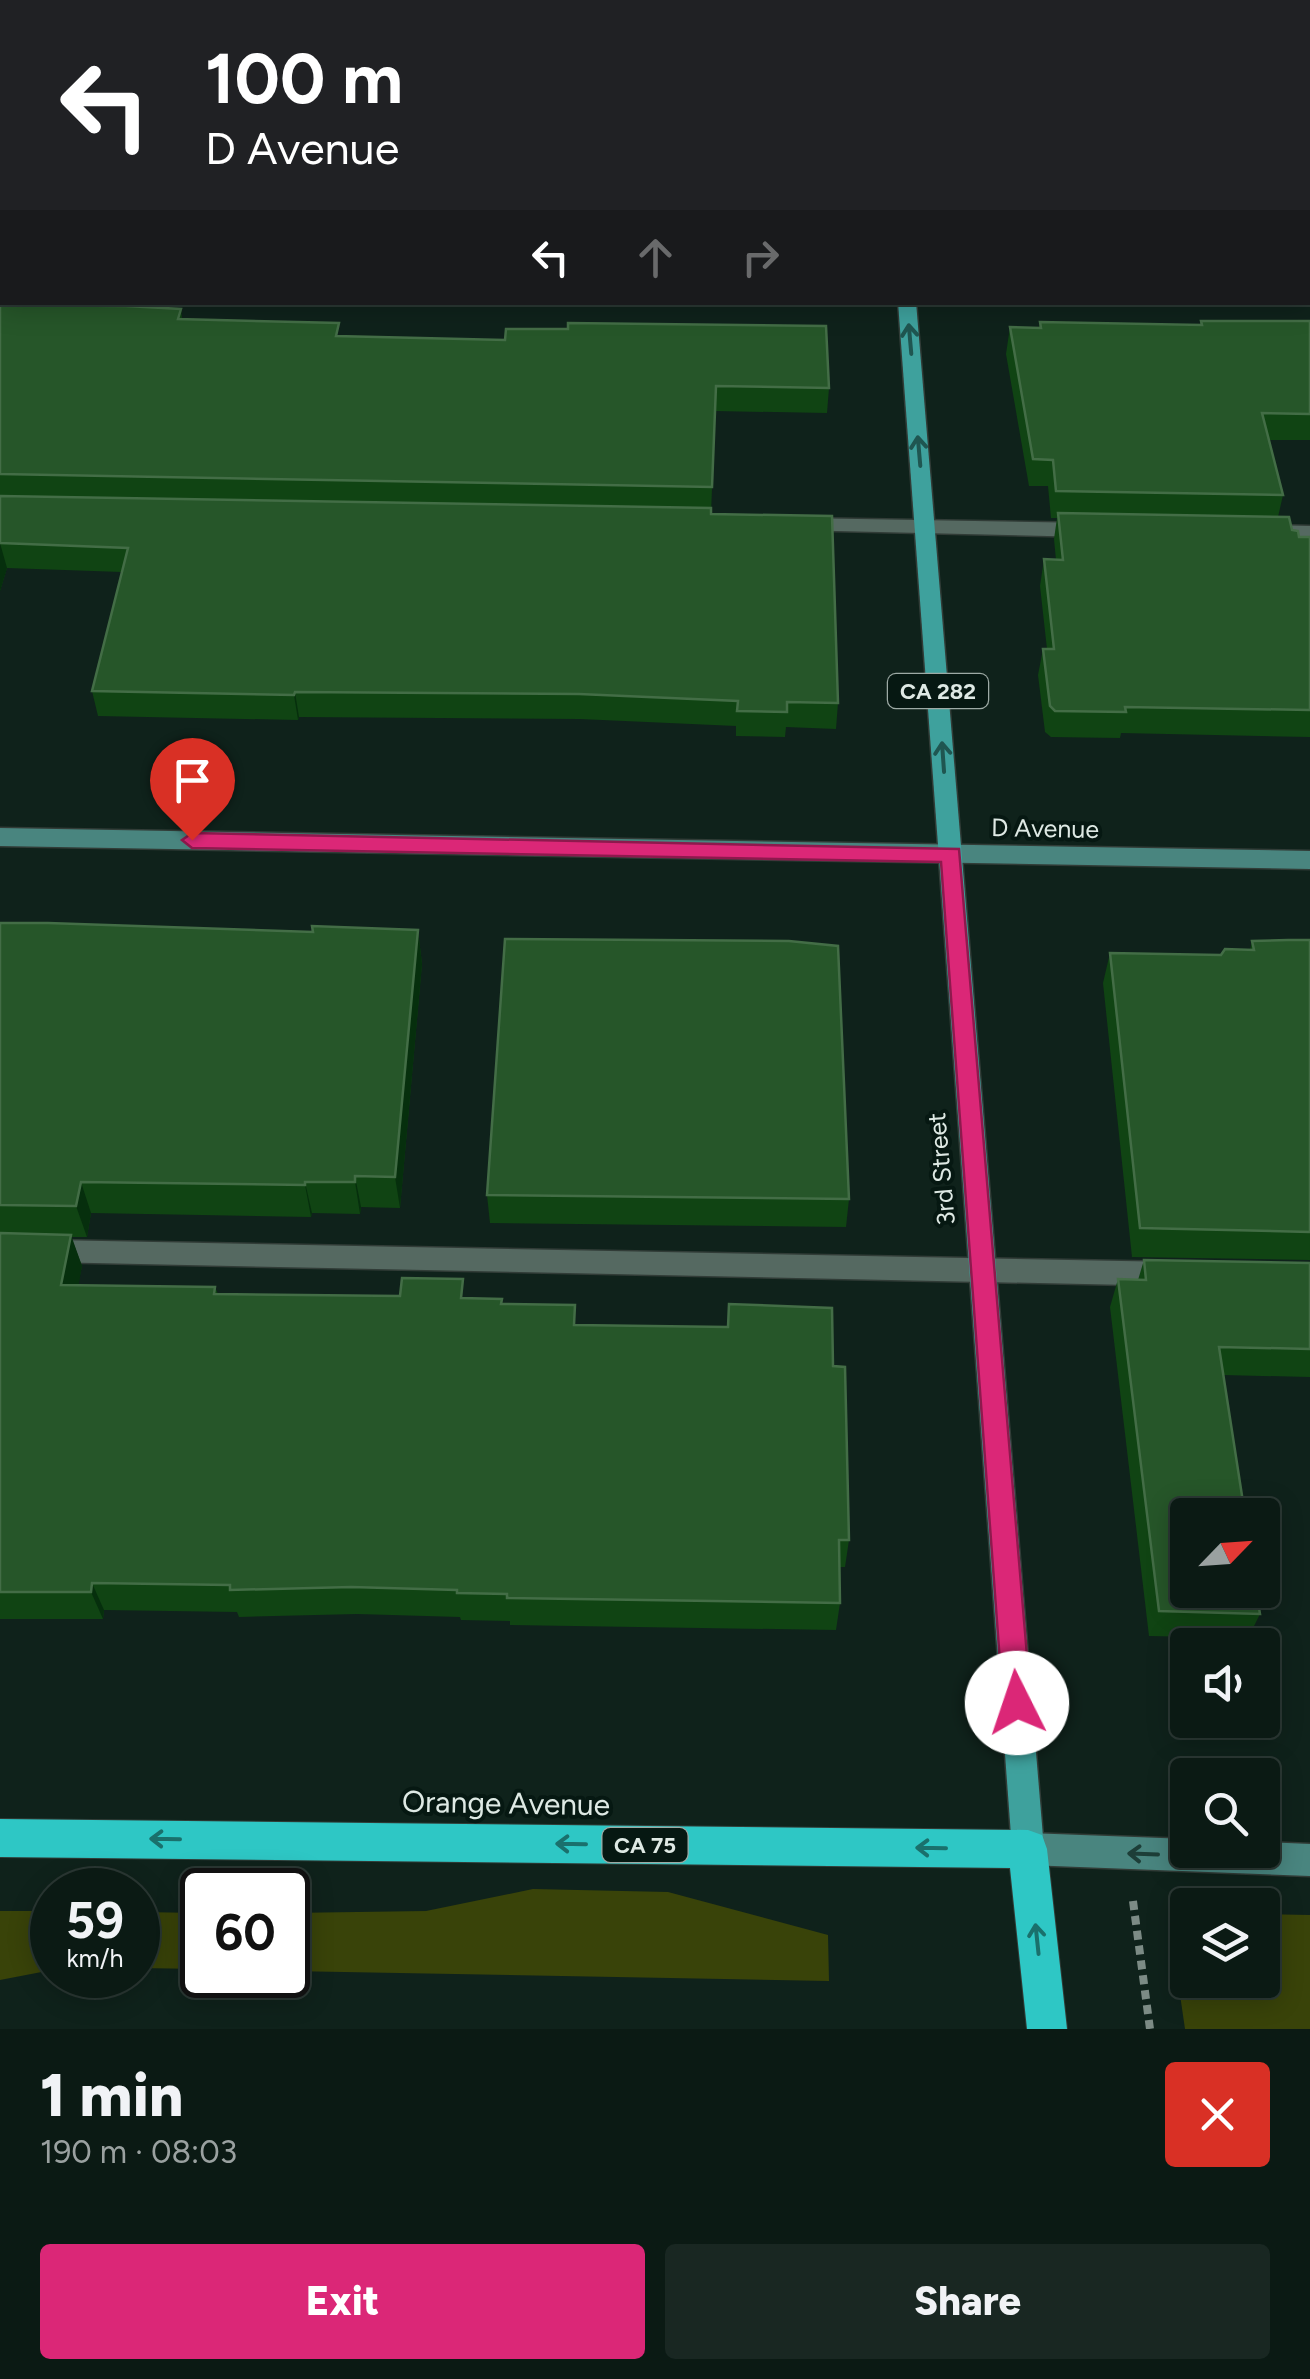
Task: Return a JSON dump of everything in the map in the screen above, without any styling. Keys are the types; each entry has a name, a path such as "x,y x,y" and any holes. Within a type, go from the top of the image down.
{"highway":[{"name":"Orange Avenue","path":"0,1838 1028,1849"},
{"name":"3rd Street","path":"1028,1849 1047,2029"}],"main road":[{"name":"3rd Street","path":"908,305 1028,1849"}],"street":[{"name":"D Avenue","path":"0,837 1310,860"},
{"name":"Orange Avenue","path":"1028,1849 1310,1860"}],"lane":[{"path":"788,525 1118,530"},
{"path":"1252,532 1310,532"},
{"path":"0,1250 1195,1274"}],"path":[{"path":"1133,1899 1150,2029"}],"green space":[{"path":"533,1889 668,1892 828,1935 829,1981 310,1971 310,1913 426,1911"},
{"path":"0,1911 30,1911 30,1974 0,1980"},
{"path":"160,1912 180,1913 180,1969 160,1968"},
{"path":"1280,1914 1310,1915 1310,2029 1185,2029 1180,1998 1280,1998"}],"building":[{"path":"0,305 126,306 181,309 178,319 339,323 336,336 505,340 506,329 568,329 568,323 826,326 829,388 716,386 712,487 0,474"},
{"path":"1201,321 1310,321 1310,414 1262,413 1283,495 1056,491 1053,460 1033,459 1010,327 1041,328 1040,322 1202,325"},
{"path":"0,496 711,508 711,514 832,516 838,703 787,702 787,712 737,711 738,701 579,694 92,691 128,548 0,543"},
{"path":"1058,513 1289,517 1292,530 1298,531 1299,537 1310,537 1310,710 1125,707 1126,712 1055,711 1050,706 1043,649 1054,649 1044,559 1063,560"},
{"path":"0,923 313,932 312,926 418,930 395,1177 355,1176 355,1182 305,1185 81,1182 76,1206 0,1205"},
{"path":"505,939 789,941 838,946 849,1199 487,1195"},
{"path":"1310,940 1310,1232 1140,1228 1110,953 1221,955 1225,949 1254,950 1252,941"},
{"path":"0,1233 71,1235 61,1285 215,1287 214,1294 400,1296 402,1278 463,1279 461,1298 502,1299 501,1304 575,1305 574,1325 728,1327 729,1304 832,1308 833,1366 845,1367 849,1540 839,1540 840,1603 507,1598 507,1594 457,1590 230,1590 230,1585 92,1583 91,1592 0,1592"},
{"path":"1144,1260 1310,1263 1310,1349 1219,1347 1242,1498 1170,1498 1170,1608 1259,1608 1260,1614 1159,1611 1118,1279 1146,1280"}],"route":[{"path":"192,840 951,854 1017,1703"}]}
